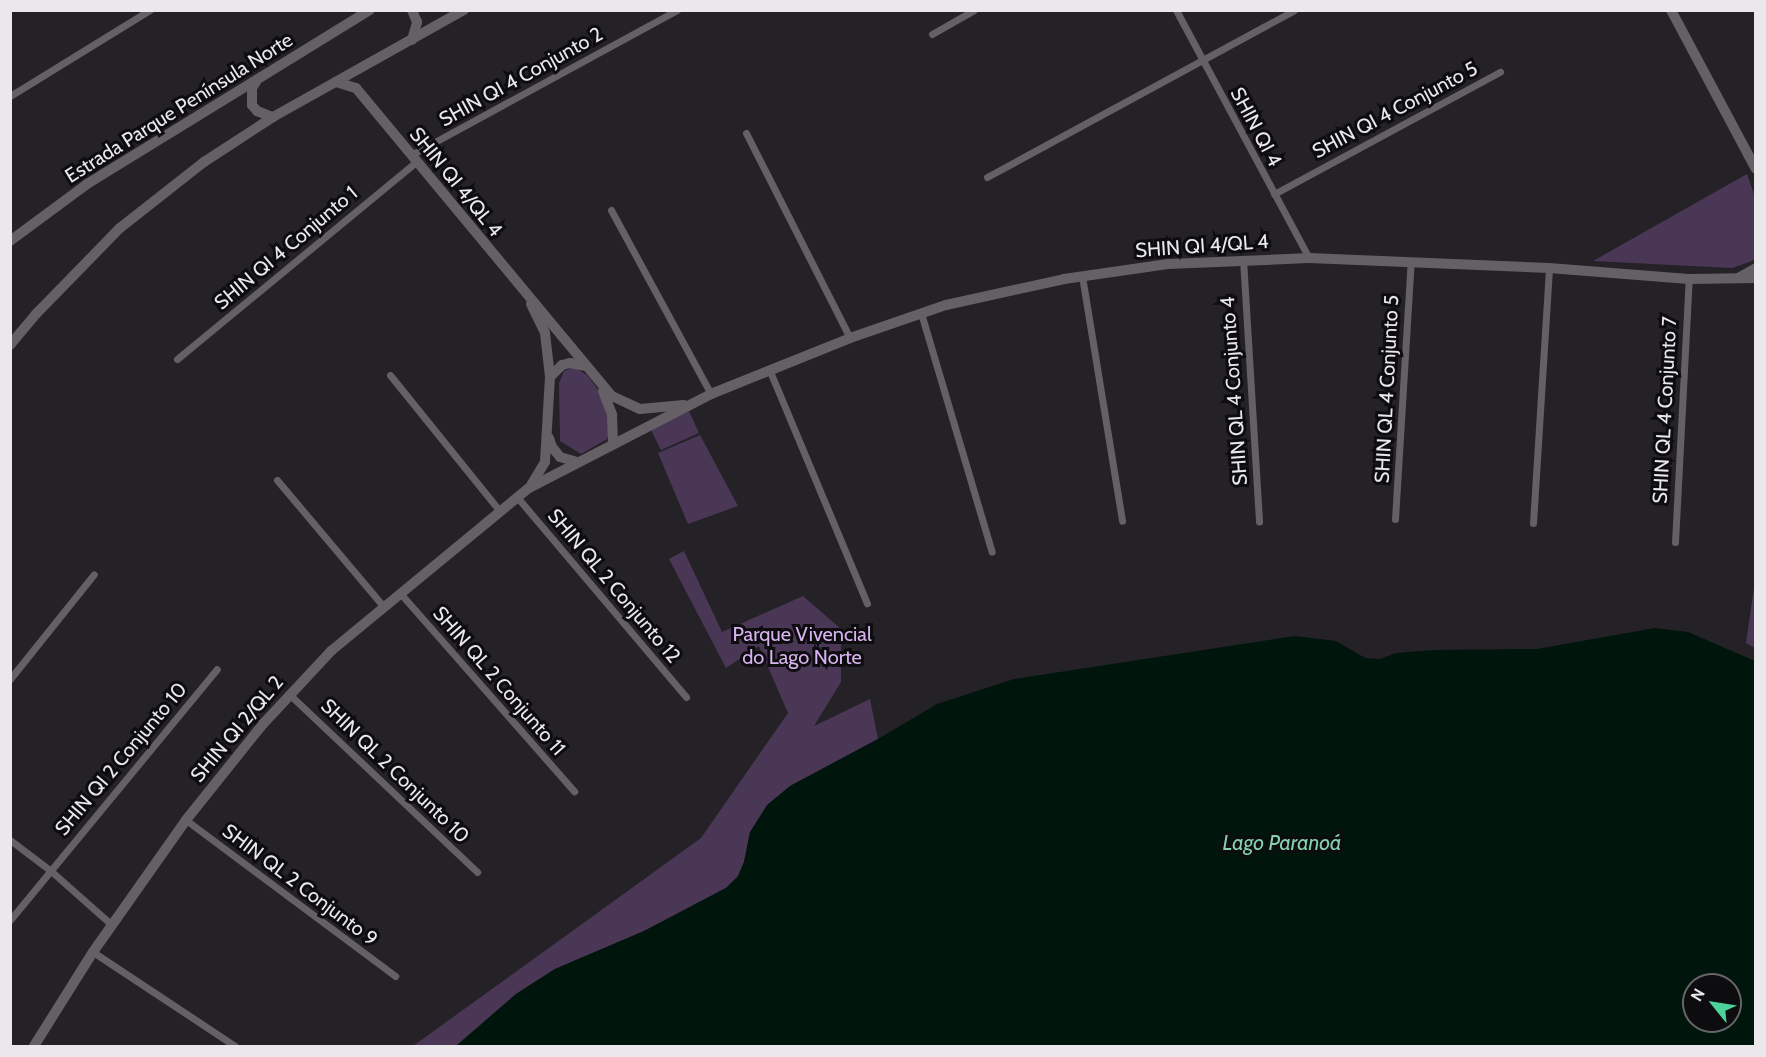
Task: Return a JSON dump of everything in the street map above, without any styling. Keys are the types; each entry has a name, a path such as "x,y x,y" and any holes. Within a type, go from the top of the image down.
{"street":[{"path":"10,96 150,10"},
{"name":"Estrada Parque Península Norte","path":"10,241 87,184 370,10"},
{"path":"411,40 417,22 412,10"},
{"path":"10,345 36,314 120,228 204,162 273,117 464,10"},
{"name":"SHIN QI 4 Conjunto 2","path":"414,158 677,10"},
{"path":"932,34 974,10"},
{"name":"SHIN QI 4","path":"1176,10 1309,258"},
{"path":"987,177 1294,10"},
{"path":"1671,10 1755,169"},
{"path":"336,82 356,88 358,69"},
{"name":"SHIN QI 4 Conjunto 5","path":"1274,194 1500,72"},
{"path":"256,82 252,88 252,105 257,111 273,117"},
{"name":"SHIN QI 4/QL 4","path":"356,88 529,298 552,321 600,384 620,401 640,409 690,404"},
{"path":"746,133 850,338"},
{"name":"SHIN QI 4 Conjunto 1","path":"177,359 414,158"},
{"path":"611,210 711,394"},
{"name":"SHIN QI 4/QL 4","path":"577,462 672,416 711,394 850,338 921,313 1000,292 1082,276 1168,264 1243,259 1309,258 1550,268 1689,279 1755,278"},
{"name":"SHIN QL 4 Conjunto 4","path":"1243,259 1259,522"},
{"name":"SHIN QL 4 Conjunto 5","path":"1395,519 1411,261"},
{"path":"1533,523 1550,268"},
{"name":"SHIN QI 4/QL 4","path":"1738,278 1755,268"},
{"path":"1082,276 1122,521"},
{"name":"SHIN QL 4 Conjunto 7","path":"1675,542 1689,279"},
{"name":"SHIN QI 4/QL 4","path":"529,298 545,333 550,377 548,435"},
{"path":"921,313 992,552"},
{"path":"550,377 562,365 570,363 586,366"},
{"path":"769,369 867,603"},
{"path":"390,375 499,510"},
{"path":"600,384 610,406 613,443"},
{"path":"548,435 555,452 565,460 577,462"},
{"name":"SHIN QI 2/QL 2","path":"529,488 543,468 548,435"},
{"name":"SHIN QI 2/QL 2","path":"34,1047 111,924 186,820 289,694 331,651 499,510 529,488 577,462"},
{"path":"277,480 383,606"},
{"name":"SHIN QL 2 Conjunto 12","path":"517,497 686,697"},
{"path":"10,679 94,574"},
{"name":"SHIN QL 2 Conjunto 11","path":"400,593 574,791"},
{"name":"SHIN QI 2 Conjunto 10","path":"10,920 217,669"},
{"name":"SHIN QL 2 Conjunto 10","path":"289,694 477,872"},
{"name":"SHIN QL 2 Conjunto 9","path":"186,820 395,976"},
{"path":"10,840 51,871 111,924"},
{"path":"93,952 235,1047"}],"green space":[{"path":"1747,174 1755,197 1755,258 1752,261 1732,268 1593,261"},
{"path":"574,367 587,375 600,392 611,424 607,439 581,454 560,441 559,383 564,371"},
{"path":"689,411 699,433 661,450 651,430"},
{"path":"700,435 738,506 688,524 658,453"},
{"name":"Parque Vivencial do Lago Norte","path":"684,551 722,632 803,596 841,629 841,682 814,726 870,699 878,739 790,786 750,832 744,862 738,877 726,888 644,931 555,969 516,994 456,1046 413,1046 701,838 788,713 759,646 726,668 669,559"},
{"path":"1755,580 1755,648 1746,643"}],"water":[{"name":"Lago Paranoá","path":"1655,628 1688,632 1755,661 1755,1046 456,1046 516,994 555,969 644,931 726,888 738,876 744,862 750,832 767,805 790,786 878,739 937,704 1014,679 1295,636 1336,641 1365,658 1380,659 1396,653 1434,650 1537,649"}]}
